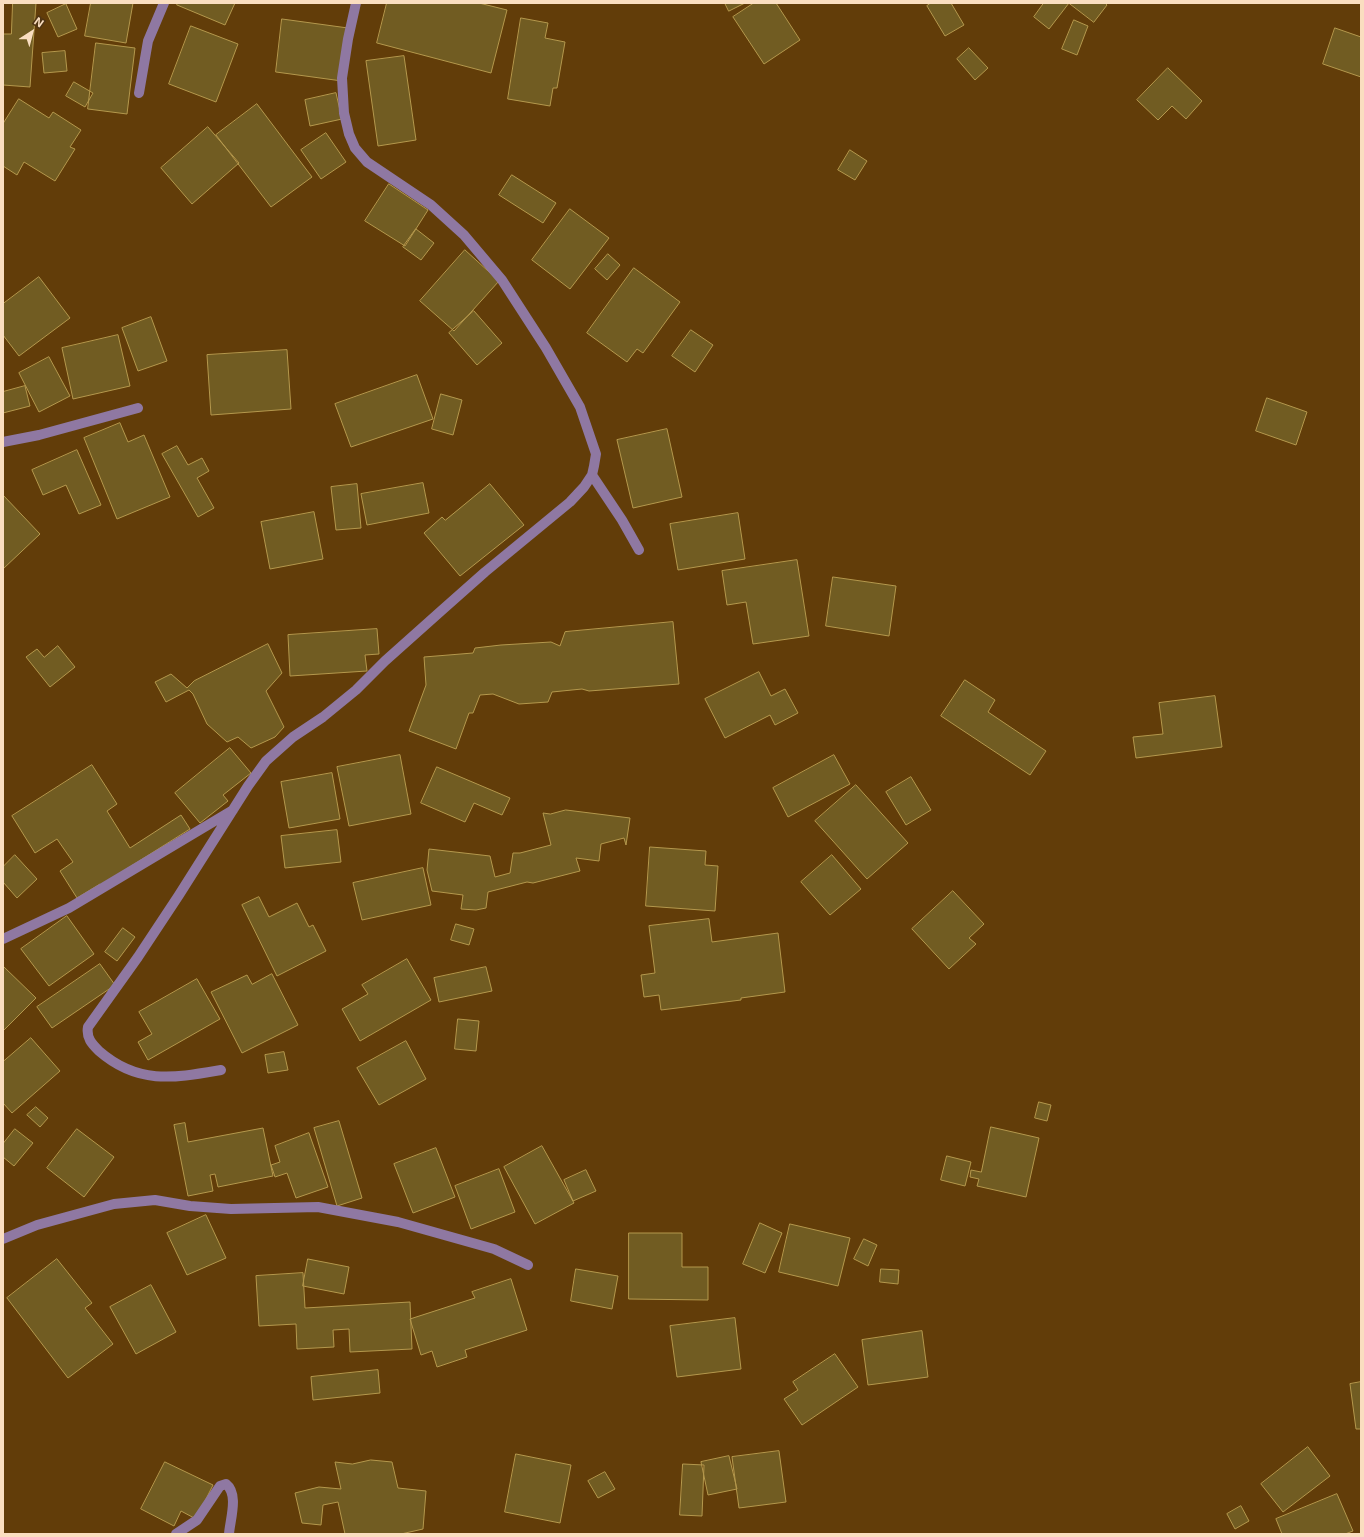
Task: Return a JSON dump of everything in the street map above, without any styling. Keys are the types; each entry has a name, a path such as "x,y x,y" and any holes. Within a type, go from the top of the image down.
{"street":[{"path":"139,94 148,41 164,3"},
{"path":"221,1070 188,1076 164,1077 145,1075 130,1071 114,1062 90,1041 87,1032 88,1027 162,920 266,761 293,737 323,717 345,699 485,572 570,502 584,487 592,475 596,454 580,407 546,348 502,280 464,235 431,205 367,162 355,148 349,134 344,113 342,78 348,39 356,3"},
{"path":"3,442 39,435 138,408"},
{"path":"592,475 622,520 639,550"},
{"path":"3,939 80,902 234,809"},
{"path":"3,1239 37,1225 121,1203 155,1200 190,1206 231,1208 318,1207 398,1222 494,1249 528,1265"},
{"path":"176,1534 197,1520 220,1486 226,1484 230,1487 232,1494 230,1534"}],"building":[{"path":"13,3 36,3 30,87 3,85 3,34 11,34"},
{"path":"91,3 133,3 126,43 85,36"},
{"path":"178,3 235,3 225,25 177,5"},
{"path":"387,3 479,3 507,10 491,73 377,43"},
{"path":"725,3 745,3 729,11"},
{"path":"754,3 776,3 800,40 764,64 733,17"},
{"path":"931,3 951,3 964,25 945,36 927,6"},
{"path":"1044,3 1069,3 1049,29 1034,17"},
{"path":"1069,3 1105,3 1107,5 1094,22"},
{"path":"66,4 77,29 58,37 47,13"},
{"path":"521,18 548,23 545,38 565,42 557,88 553,88 550,106 508,99"},
{"path":"282,19 348,28 342,81 276,72"},
{"path":"1074,20 1088,26 1077,55 1062,49"},
{"path":"191,26 238,44 216,102 169,84"},
{"path":"1335,28 1361,37 1361,77 1323,64"},
{"path":"96,43 135,48 127,114 88,109"},
{"path":"969,48 988,68 975,80 957,59"},
{"path":"65,51 67,71 44,73 42,53"},
{"path":"404,56 416,140 378,146 366,61"},
{"path":"1168,68 1202,101 1186,119 1172,106 1158,120 1137,100"},
{"path":"74,82 93,93 85,107 66,96"},
{"path":"336,93 342,119 310,126 305,100"},
{"path":"19,99 49,118 53,112 81,130 70,147 75,149 55,181 24,162 17,175 3,166 3,124"},
{"path":"257,104 312,177 271,207 216,135"},
{"path":"208,127 239,163 192,204 161,168"},
{"path":"326,133 346,162 321,179 301,150"},
{"path":"850,150 867,161 855,180 838,170"},
{"path":"512,175 556,203 543,223 499,195"},
{"path":"389,184 428,210 405,246 365,221"},
{"path":"570,209 609,238 570,289 532,260"},
{"path":"416,229 434,243 421,260 403,247"},
{"path":"465,250 499,281 454,331 420,301"},
{"path":"608,254 620,265 607,280 595,269"},
{"path":"634,268 680,302 643,353 637,349 627,362 587,333"},
{"path":"39,277 70,318 19,356 3,335 3,304"},
{"path":"474,311 502,343 477,365 449,333"},
{"path":"151,317 167,361 138,371 122,328"},
{"path":"691,330 713,345 695,372 672,356"},
{"path":"118,335 130,386 73,399 62,348"},
{"path":"287,350 291,409 211,415 207,355"},
{"path":"49,357 70,396 39,412 19,373"},
{"path":"417,375 433,419 351,447 335,404"},
{"path":"25,386 30,406 3,413 3,392"},
{"path":"441,394 462,400 453,435 432,429"},
{"path":"1267,398 1307,412 1296,445 1256,431"},
{"path":"120,423 128,442 144,435 170,497 117,519 84,438"},
{"path":"667,429 682,497 633,508 617,440"},
{"path":"177,446 188,465 202,458 209,471 197,478 214,508 198,517 162,454"},
{"path":"77,450 101,505 79,514 66,485 43,495 32,470"},
{"path":"423,483 429,513 367,525 361,494"},
{"path":"357,484 361,528 336,530 331,487"},
{"path":"490,484 524,525 460,576 424,533 442,517 445,520"},
{"path":"3,495 40,534 3,569"},
{"path":"314,512 323,559 270,569 261,522"},
{"path":"738,513 745,559 678,570 670,524"},
{"path":"797,560 809,636 753,644 746,602 727,605 722,571"},
{"path":"833,577 896,586 889,636 826,626"},
{"path":"673,622 679,684 589,691 582,689 552,692 548,702 519,704 493,694 480,695 473,713 469,713 456,749 409,731 426,685 424,657 473,653 475,648 501,645 551,642 560,646 565,632"},
{"path":"377,629 379,654 365,655 367,671 290,676 288,635"},
{"path":"268,644 282,673 266,691 284,727 275,737 251,748 238,737 227,742 207,724 193,694 189,690 166,702 155,682 171,674 187,688 194,681"},
{"path":"58,646 75,667 50,687 26,657 37,649 44,657"},
{"path":"759,672 771,696 785,689 798,713 775,725 770,715 725,738 705,699"},
{"path":"965,680 995,700 988,712 1046,751 1030,775 941,716"},
{"path":"1215,696 1222,747 1136,758 1133,737 1163,734 1159,703"},
{"path":"230,748 251,773 223,795 228,801 200,823 175,793"},
{"path":"400,755 411,814 349,826 337,767"},
{"path":"834,755 850,784 788,817 773,788"},
{"path":"92,765 117,804 107,811 130,848 181,815 190,829 101,885 100,884 77,898 60,871 73,862 57,839 35,853 12,816"},
{"path":"437,767 510,798 502,815 474,803 465,822 421,803"},
{"path":"332,773 340,819 289,828 281,782"},
{"path":"911,777 931,810 906,825 886,792"},
{"path":"856,785 908,843 867,879 815,821"},
{"path":"566,810 630,818 626,845 624,838 601,844 599,861 576,858 580,871 533,883 527,882 488,892 486,908 476,910 461,909 463,895 432,891 427,870 429,849 490,856 495,877 510,873 513,853 520,853 551,845 543,813 550,814"},
{"path":"337,830 341,862 285,868 281,836"},
{"path":"650,847 706,851 705,865 718,866 715,911 646,906"},
{"path":"15,855 37,879 17,898 3,882 3,867"},
{"path":"832,855 861,889 830,915 801,882"},
{"path":"423,868 431,905 362,920 353,883"},
{"path":"953,891 984,924 969,938 976,944 949,969 912,929"},
{"path":"259,897 269,917 297,903 309,927 313,925 326,951 277,976 242,905"},
{"path":"67,916 94,954 49,986 21,949"},
{"path":"709,919 712,942 778,933 785,992 741,998 741,1000 661,1010 659,995 644,997 641,975 655,973 649,926"},
{"path":"456,924 474,929 469,945 451,940"},
{"path":"123,928 135,937 117,961 105,952"},
{"path":"407,959 431,1000 360,1041 342,1009 368,994 362,985"},
{"path":"100,964 115,985 52,1028 37,1007"},
{"path":"3,966 36,998 3,1031"},
{"path":"486,967 492,991 439,1002 434,978"},
{"path":"272,974 298,1025 242,1053 211,992 247,975 252,984"},
{"path":"197,979 220,1019 148,1060 138,1042 152,1034 139,1012"},
{"path":"458,1019 479,1021 476,1051 455,1049"},
{"path":"31,1038 60,1071 12,1113 3,1103 3,1062"},
{"path":"406,1041 426,1079 379,1105 357,1068"},
{"path":"284,1052 288,1070 268,1073 265,1055"},
{"path":"1039,1102 1051,1105 1047,1121 1035,1118"},
{"path":"36,1107 48,1118 40,1127 27,1115"},
{"path":"339,1121 362,1198 337,1206 314,1128"},
{"path":"185,1123 188,1142 263,1128 273,1176 218,1187 215,1174 210,1175 213,1191 188,1196 174,1125"},
{"path":"991,1127 1039,1138 1026,1197 977,1186 979,1179 970,1177 971,1170 981,1172"},
{"path":"15,1129 33,1143 14,1166 3,1157 3,1144"},
{"path":"77,1129 114,1157 84,1197 47,1168"},
{"path":"309,1133 328,1187 296,1198 287,1173 275,1177 271,1165 280,1162 275,1146"},
{"path":"542,1146 574,1203 535,1224 504,1167"},
{"path":"436,1148 455,1197 413,1213 394,1164"},
{"path":"947,1156 971,1162 965,1186 941,1180"},
{"path":"499,1169 515,1212 471,1229 455,1186"},
{"path":"586,1170 596,1191 573,1201 564,1180"},
{"path":"206,1215 226,1258 187,1275 167,1233"},
{"path":"760,1223 782,1233 765,1273 743,1264"},
{"path":"790,1224 850,1238 838,1286 779,1272"},
{"path":"629,1233 682,1233 682,1267 708,1267 708,1300 629,1299"},
{"path":"864,1239 877,1245 868,1266 854,1259"},
{"path":"57,1259 92,1303 85,1308 113,1344 68,1378 7,1298"},
{"path":"308,1259 349,1267 344,1294 303,1286"},
{"path":"576,1269 618,1276 612,1309 571,1301"},
{"path":"881,1269 899,1270 898,1284 880,1282"},
{"path":"303,1273 305,1308 410,1302 412,1349 350,1352 349,1329 333,1330 334,1347 297,1349 296,1324 259,1326 256,1276"},
{"path":"511,1279 527,1330 465,1350 467,1357 437,1367 432,1351 421,1355 410,1319 475,1298 472,1292"},
{"path":"151,1285 176,1332 136,1354 110,1307"},
{"path":"735,1318 741,1369 677,1377 670,1326"},
{"path":"922,1331 928,1377 868,1385 862,1340"},
{"path":"835,1354 858,1387 802,1425 784,1399 798,1390 793,1382"},
{"path":"378,1370 380,1393 313,1400 311,1377"},
{"path":"1361,1382 1361,1429 1356,1429 1350,1384"},
{"path":"1308,1447 1330,1476 1283,1512 1261,1484"},
{"path":"779,1451 786,1502 739,1508 732,1457"},
{"path":"516,1454 571,1465 560,1523 505,1512"},
{"path":"729,1456 737,1489 708,1495 701,1462"},
{"path":"371,1460 392,1462 398,1488 426,1491 423,1529 401,1534 345,1534 338,1502 323,1505 321,1525 302,1523 295,1493 319,1487 341,1489 335,1462 352,1464"},
{"path":"165,1462 213,1485 196,1519 181,1511 174,1526 141,1509"},
{"path":"683,1464 704,1465 702,1516 680,1515"},
{"path":"605,1472 615,1489 598,1498 588,1481"},
{"path":"1337,1494 1353,1531 1345,1534 1282,1534 1276,1519"},
{"path":"1241,1506 1249,1521 1235,1529 1227,1514"}]}
